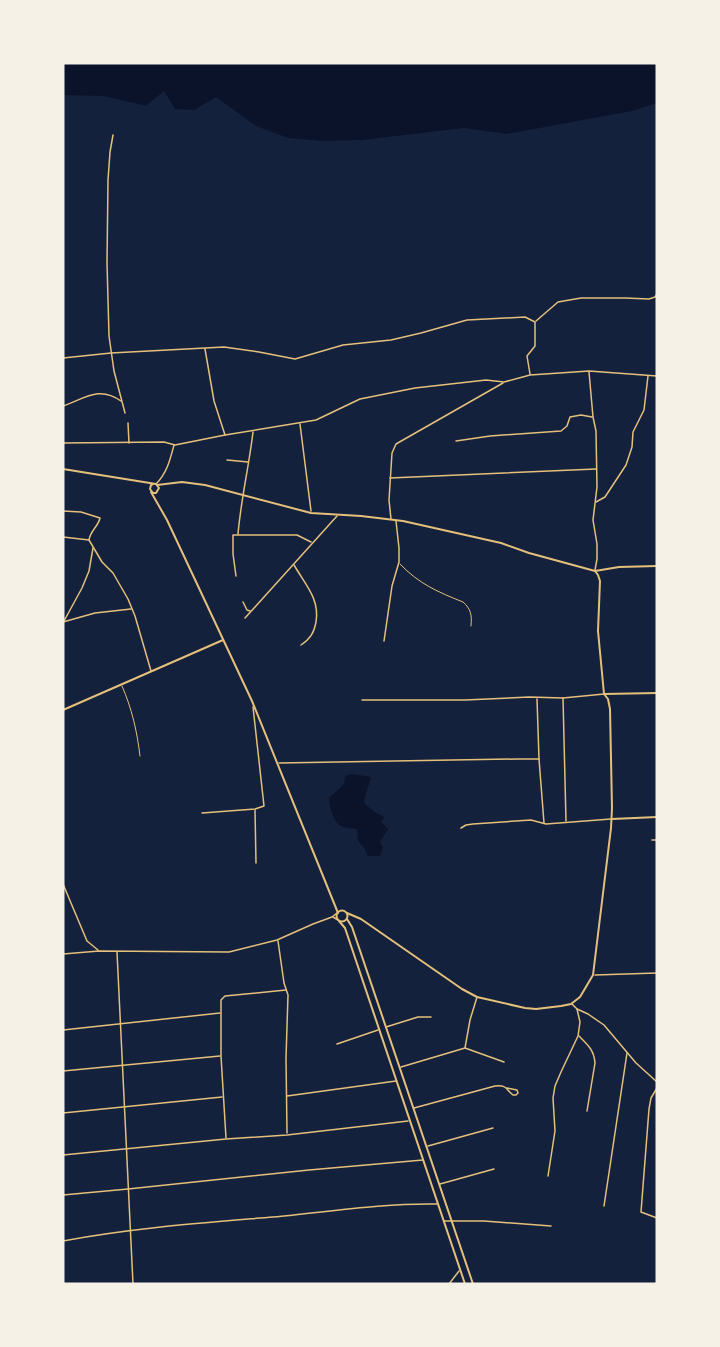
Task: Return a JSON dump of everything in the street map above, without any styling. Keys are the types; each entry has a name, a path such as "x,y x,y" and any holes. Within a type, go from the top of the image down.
{"main road":[{"path":"63,469 156,484"},
{"path":"144,481 167,520 252,701 304,831 340,912 356,917 477,997 525,1008 550,1008 572,1004 580,997 593,975 612,819 610,709 608,699 604,694 598,632 600,581 595,571"},
{"path":"151,491 150,486 156,484 182,482 205,485 311,513 392,519 501,543 595,571 619,567 657,566"},
{"path":"151,491 156,493 166,483"},
{"path":"156,484 158,490 156,500"},
{"path":"63,710 223,640"},
{"path":"604,694 657,693"},
{"path":"612,819 657,818"},
{"path":"340,912 336,917 345,928 465,1284"},
{"path":"346,913 473,1284"},
{"path":"339,921 343,922 356,917"}],"street":[{"path":"113,135 108,180 109,336 125,413"},
{"path":"530,375 527,356 535,346 535,322 558,302 581,298 652,299 657,294"},
{"path":"63,358 224,347 295,359 343,345 391,340 467,320 525,317 535,322"},
{"path":"204,348 214,401 225,435"},
{"path":"589,371 596,431 596,502 593,520 597,544 595,571"},
{"path":"392,519 389,500 390,478 392,451 396,444 504,382 530,375 589,371 657,376"},
{"path":"596,502 605,497 626,465 632,447 633,432 644,410 648,375"},
{"path":"63,442 164,442 175,445 316,420 370,396 476,381 504,382"},
{"path":"63,406 91,394 110,396 121,402"},
{"path":"456,441 561,431 567,426 570,417 581,415 593,417"},
{"path":"128,423 129,443"},
{"path":"299,423 311,513"},
{"path":"237,535 253,431"},
{"path":"156,484 163,477 169,465 175,445"},
{"path":"227,460 249,462"},
{"path":"390,478 596,469"},
{"path":"63,511 81,512 100,518 89,540 102,562 113,573 128,600 151,672"},
{"path":"246,618 337,515"},
{"path":"384,641 392,586 399,562 396,520"},
{"path":"236,576 232,554 233,535 297,535 312,542"},
{"path":"63,537 89,540"},
{"path":"64,621 87,577 93,547"},
{"path":"293,564 317,605 313,635 301,645"},
{"path":"243,602 247,610 251,611"},
{"path":"64,621 95,613 132,609"},
{"path":"362,700 563,698 604,694"},
{"path":"537,698 544,823"},
{"path":"563,698 566,822"},
{"path":"202,813 262,807 264,802 252,701"},
{"path":"278,763 539,759"},
{"path":"255,809 256,863"},
{"path":"461,828 473,824 531,819 544,823 612,819"},
{"path":"652,840 657,840"},
{"path":"63,884 87,941 99,951"},
{"path":"63,894 67,893"},
{"path":"63,954 99,951 229,952 277,940 340,912"},
{"path":"332,917 339,921"},
{"path":"277,940 288,994 287,1135"},
{"path":"117,952 133,1284"},
{"path":"593,975 657,973"},
{"path":"226,1139 221,1056 221,1000 225,996 286,990"},
{"path":"465,1048 477,997"},
{"path":"572,1004 604,1025 627,1053 657,1082"},
{"path":"548,1176 555,1131 553,1098 555,1086 578,1035 580,1022 577,1009"},
{"path":"63,1030 221,1013"},
{"path":"386,1027 418,1017 431,1017"},
{"path":"338,1044 379,1030"},
{"path":"578,1035 593,1051 596,1063 587,1111"},
{"path":"400,1067 465,1048 504,1062"},
{"path":"604,1206 627,1053"},
{"path":"63,1071 221,1056"},
{"path":"286,1096 396,1081"},
{"path":"413,1109 500,1086 507,1088"},
{"path":"657,1088 651,1098 649,1109 641,1212 657,1218"},
{"path":"63,1113 223,1097"},
{"path":"63,1155 287,1135 410,1121"},
{"path":"427,1146 493,1128"},
{"path":"63,1195 423,1160"},
{"path":"439,1184 494,1169"},
{"path":"63,1241 131,1229 348,1209 438,1204"},
{"path":"444,1221 484,1221 551,1226"},
{"path":"449,1284 460,1270"}],"lane":[{"path":"399,562 410,574 429,588 463,602 472,614 471,626"},
{"path":"121,685 130,704 136,726 140,756"}],"water":[{"path":"63,63 657,63 657,103 632,111 507,134 464,128 362,140 323,141 288,138 256,126 216,97 194,110 175,109 164,91 146,106 104,96 63,95"},
{"path":"352,774 371,777 364,803 385,817 381,822 388,829 380,842 383,848 380,856 368,856 358,841 357,829 341,826 332,813 329,798 344,784 345,776"}]}
